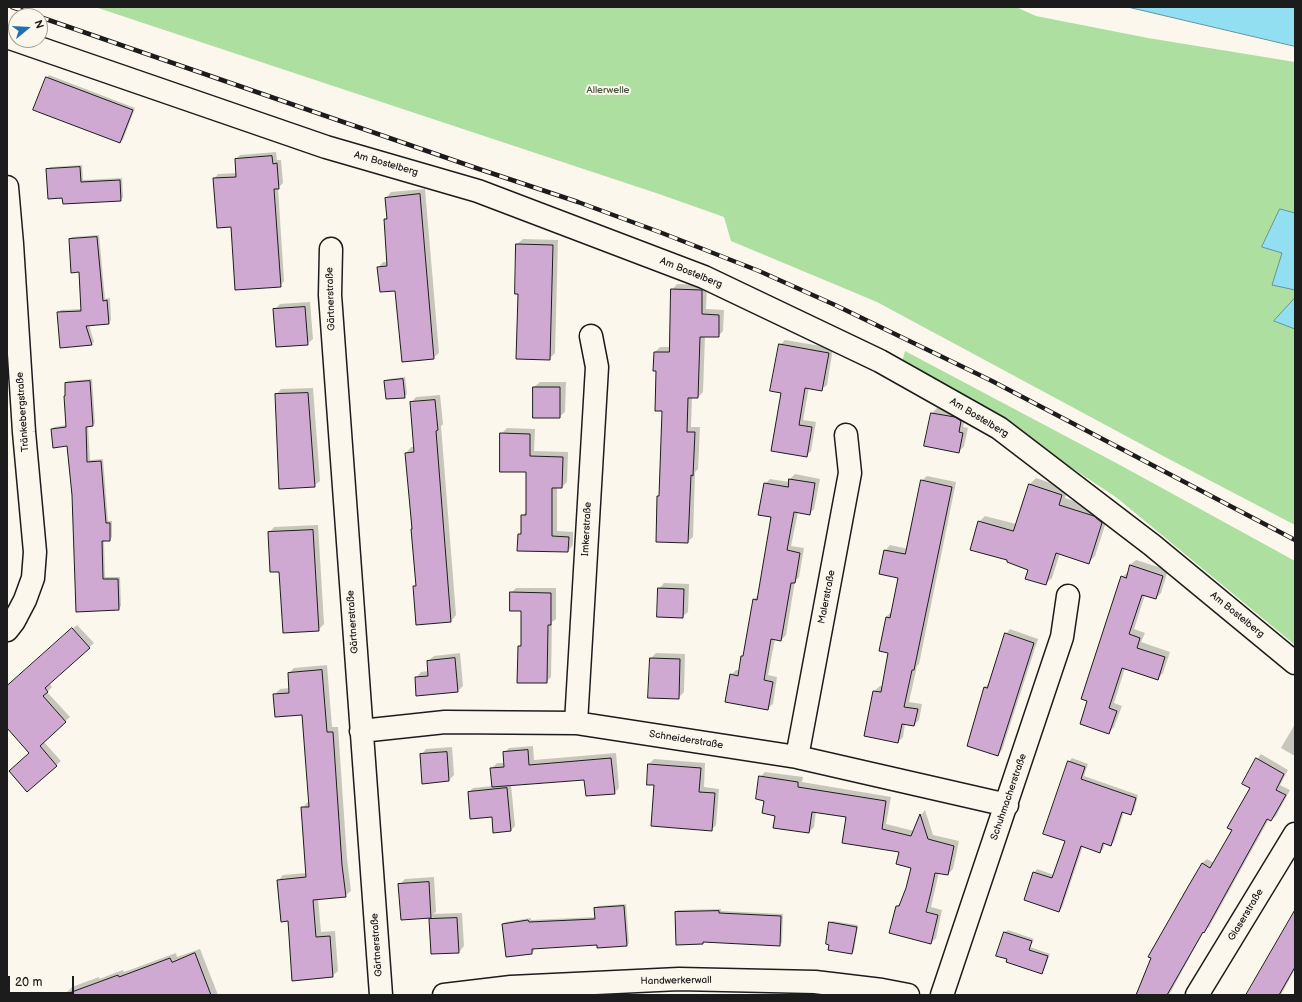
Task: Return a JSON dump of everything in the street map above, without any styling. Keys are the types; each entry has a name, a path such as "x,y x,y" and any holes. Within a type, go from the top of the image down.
{"street":[{"name":"Am Bostelberg","path":"7,37 326,147 478,191 704,277 852,347 880,361 999,428 1152,545 1295,663"},
{"name":"Tränkebergstraße","path":"7,187 24,432 35,552 33,578 25,600 14,621 7,630"},
{"name":"Gärtnerstraße","path":"331,249 330,295 381,995"},
{"name":"Imkerstraße","path":"576,723 597,367 592,336"},
{"name":"Malerstraße","path":"797,758 850,473 846,435"},
{"name":"Schuhmacherstraße","path":"942,995 1007,805 1062,637 1068,596"},
{"name":"Schneiderstraße","path":"361,731 445,722 576,723 797,758 1007,805"},
{"name":"Glaserstraße","path":"1197,995 1295,834"},
{"name":"Handwerkerwall","path":"444,995 511,987 637,988 679,979 815,982 882,990 908,995"}],"green space":[{"name":"Allerwelle","path":"95,7 1016,7 1036,16 1148,38 1295,62 1295,213 1280,209 1262,247 1282,253 1272,285 1295,290 1295,298 1274,321 1295,329 1295,525 877,302 731,241 724,217 659,194"},
{"path":"905,351 1120,465 1295,561 1295,645 1117,498 990,413 902,362"}],"water":[{"path":"1128,7 1295,7 1295,46"},
{"path":"1280,209 1295,213 1295,290 1272,285 1282,253 1262,247"},
{"path":"1295,298 1295,329 1274,321"}],"building":[{"path":"46,77 133,110 120,143 33,110"},
{"path":"272,156 273,164 277,163 279,189 274,189 281,287 235,290 231,227 217,228 213,178 236,177 235,159"},
{"path":"80,167 81,182 120,180 121,201 63,204 62,198 48,199 46,169"},
{"path":"420,194 434,359 402,362 395,291 380,292 377,267 387,266 384,219 387,219 385,198"},
{"path":"97,237 103,301 107,300 109,324 86,326 92,345 60,348 57,312 81,311 79,272 71,273 69,239"},
{"path":"516,244 553,245 550,360 516,359 518,294 515,294"},
{"path":"671,289 702,290 702,314 719,315 719,337 700,337 698,398 688,398 687,432 695,432 693,476 691,475 688,543 656,542 662,411 655,411 656,371 653,371 654,352 669,352"},
{"path":"305,307 308,345 276,347 273,309"},
{"path":"779,344 829,353 822,391 805,388 799,425 812,427 807,457 771,451 781,393 770,391"},
{"path":"403,379 405,398 386,399 384,381"},
{"path":"90,381 93,426 86,427 87,462 101,461 106,523 110,523 110,541 102,541 103,579 118,579 119,610 76,612 72,495 67,446 53,448 51,429 66,427 64,396 65,383"},
{"path":"533,387 560,387 560,418 533,418"},
{"path":"308,393 315,487 279,489 275,394"},
{"path":"435,400 438,430 436,431 451,622 416,625 413,586 416,586 405,453 414,452 410,402"},
{"path":"931,413 955,417 961,421 959,432 963,433 959,453 924,446"},
{"path":"500,433 530,434 530,456 563,457 562,488 552,488 552,536 569,537 568,552 517,551 518,534 521,534 521,515 526,515 526,472 500,472"},
{"path":"789,479 815,483 810,515 794,512 787,550 800,553 795,583 791,583 781,641 771,639 764,680 773,682 768,710 725,702 730,674 738,676 753,599 757,600 771,517 758,515 764,483 788,487"},
{"path":"921,480 952,487 914,670 912,670 904,707 918,709 914,726 902,724 898,743 864,736 873,691 881,692 888,653 879,651 886,617 890,618 898,578 879,574 884,550 905,554"},
{"path":"1029,484 1062,495 1059,505 1094,516 1102,523 1089,564 1056,553 1046,585 1025,579 1028,570 1007,562 1007,560 970,550 978,521 1013,531"},
{"path":"313,530 319,631 283,633 279,572 270,572 268,532"},
{"path":"1130,565 1163,576 1156,599 1142,595 1129,634 1140,638 1137,648 1165,657 1158,680 1122,668 1109,708 1117,711 1109,734 1080,724 1087,701 1081,699 1121,576 1126,578"},
{"path":"658,588 684,589 683,618 657,617"},
{"path":"510,592 551,593 551,625 548,625 547,683 517,683 518,646 521,646 521,611 510,611"},
{"path":"72,628 90,648 45,688 48,692 43,696 66,722 40,746 57,766 27,792 9,771 29,753 7,728 7,686"},
{"path":"1005,633 1034,643 998,756 967,746 984,687 987,688"},
{"path":"455,658 458,692 416,696 415,677 428,676 427,661"},
{"path":"650,658 680,659 679,699 648,698"},
{"path":"322,670 327,732 333,732 342,865 346,897 313,900 316,937 330,936 333,977 292,981 288,921 281,922 277,880 306,877 301,807 309,807 302,715 275,717 273,694 289,693 288,673"},
{"path":"528,750 529,765 611,758 615,794 586,796 584,780 492,787 490,768 504,767 503,752"},
{"path":"447,752 449,781 422,784 420,754"},
{"path":"1256,758 1284,774 1276,790 1286,795 1271,821 1267,819 1204,933 1203,932 1167,995 1136,995 1151,958 1148,957 1189,885 1202,863 1210,868 1232,830 1227,828 1250,788 1242,784"},
{"path":"1068,761 1085,767 1081,779 1136,798 1131,815 1122,812 1111,846 1103,843 1100,853 1081,846 1059,912 1024,900 1033,872 1052,878 1065,841 1043,834"},
{"path":"648,764 701,768 699,792 715,793 712,831 651,826 654,785 647,785"},
{"path":"759,776 798,782 798,787 886,801 882,829 911,836 920,814 928,839 954,846 948,875 935,873 926,912 938,915 931,944 889,933 896,906 899,906 906,888 911,868 896,864 899,852 842,843 846,817 812,812 809,833 773,828 775,816 762,813 764,801 756,799"},
{"path":"507,788 511,831 493,833 492,817 470,819 468,792"},
{"path":"429,882 431,918 401,920 398,884"},
{"path":"624,906 627,946 597,948 597,945 532,949 532,954 506,957 502,924 528,920 529,922 595,919 594,908"},
{"path":"1295,910 1295,967 1279,995 1246,995"},
{"path":"719,911 719,913 781,916 780,946 703,942 703,944 676,945 675,912"},
{"path":"457,918 459,953 431,954 429,919"},
{"path":"829,922 857,927 852,954 828,950 829,945 826,944"},
{"path":"1004,932 1032,941 1029,950 1048,956 1042,974 1006,962 1007,959 996,956"},
{"path":"195,953 211,995 70,995 69,993 118,975 119,977 170,958 172,962"}],"railway":[{"path":"48,20 578,202 759,271 835,305 992,381 1295,540"}]}
